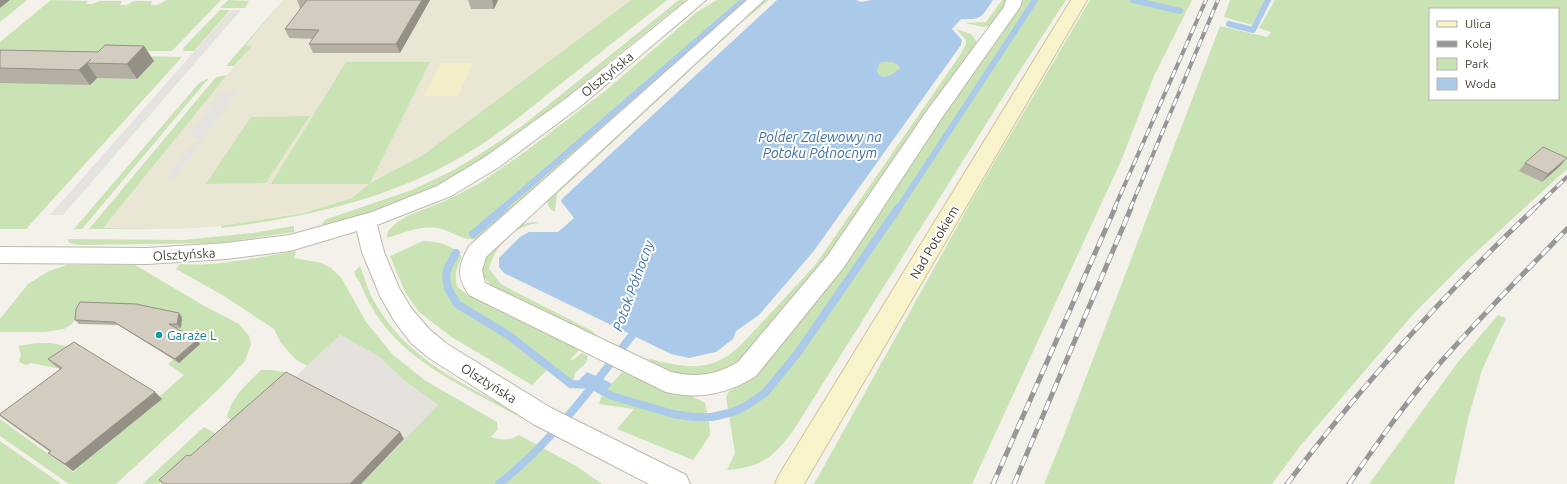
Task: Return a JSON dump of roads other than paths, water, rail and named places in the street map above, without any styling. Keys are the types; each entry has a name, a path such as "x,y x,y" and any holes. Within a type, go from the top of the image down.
{"main road":[{"name":"Nad Potokiem","path":"789,484 1078,0"}],"street":[{"name":"Olsztyńska","path":"0,255 147,256 226,252 290,243 365,222 394,212 444,191 492,162 575,101 698,0"},
{"path":"756,0 477,252 471,264 471,282 477,289 599,349 636,365 666,381 682,386 700,386 723,382 736,376 747,369 836,261 933,116 1012,7 1014,0"},
{"name":"Olsztyńska","path":"365,222 373,252 388,290 403,315 420,336 438,351 542,416 676,484"}],"water":[{"name":"Polder Zalewowy na Potoku Północnym","path":"777,0 856,0 861,2 872,0 993,0 981,16 974,19 961,19 952,29 962,40 961,45 813,252 759,315 736,331 733,339 716,352 689,358 671,354 504,273 499,267 499,258 520,237 529,232 558,232 574,218 561,201","holes":["880,63 895,63 900,68 888,76 880,76 877,71"]},
{"path":"587,372 596,376 599,373 603,375 601,378 612,384 602,395 577,382"}],"waterway":[{"path":"502,209 744,0"},
{"path":"898,209 1035,0"},
{"name":"Potok Północny","path":"1133,0 1180,11"},
{"name":"Potok Północny","path":"1229,24 1253,30 1268,0"},
{"path":"473,234 504,208"},
{"path":"592,386 612,396 673,414 693,417 712,417 733,412 744,407 765,393 797,354 898,208"},
{"path":"456,253 448,267 446,277 448,288 457,304 508,335 571,384 592,386"},
{"name":"Potok Północny","path":"592,386 633,334 635,326"},
{"name":"Potok Północny","path":"499,484 536,451 554,432 592,386"}],"railway":[{"path":"1114,209 1206,0"},
{"path":"1130,209 1218,0"},
{"path":"1534,209 1567,177"},
{"path":"993,484 1115,208"},
{"path":"1014,484 1131,208"},
{"path":"1287,484 1315,447 1405,341 1469,273 1535,208"},
{"path":"1349,484 1380,440 1434,370 1516,281 1567,229"}],"place":[{"name":"Garaże L","path":"159,335"}]}
